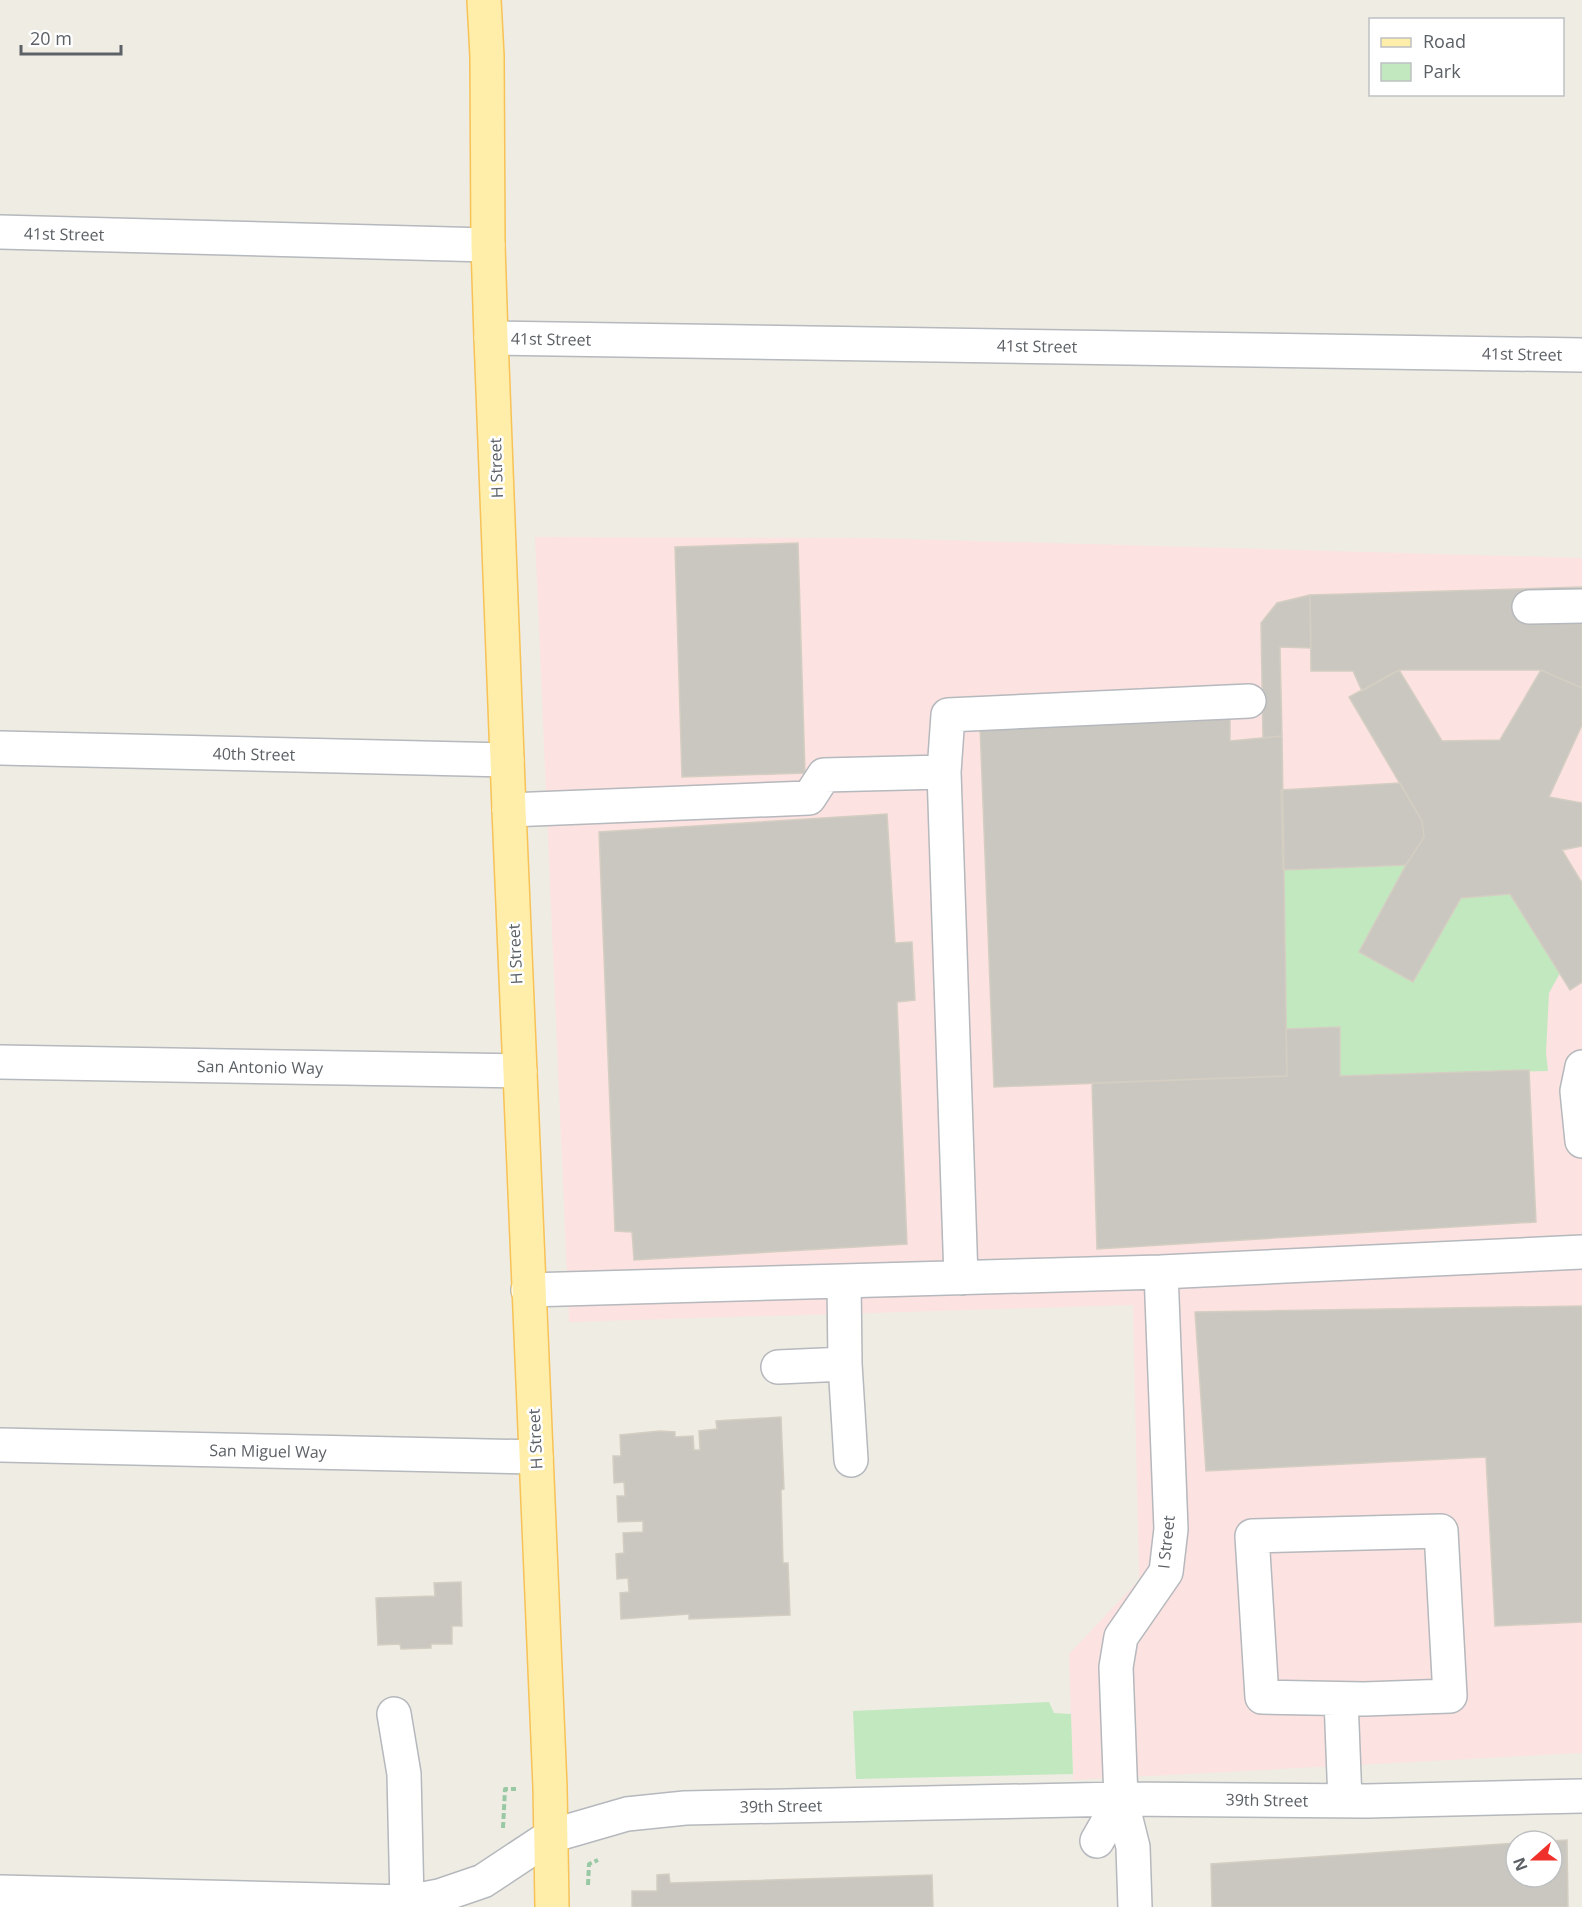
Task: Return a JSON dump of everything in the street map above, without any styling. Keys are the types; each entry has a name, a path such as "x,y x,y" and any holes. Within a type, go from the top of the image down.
{"main road":[{"name":"H Street","path":"484,0 487,56 491,338 552,1907"}],"street":[{"name":"41st Street","path":"0,232 488,245"},
{"name":"41st Street","path":"491,338 1582,355"},
{"path":"1529,607 1582,606"},
{"path":"961,1278 944,772 948,716 1249,701"},
{"name":"40th Street","path":"0,748 507,760"},
{"path":"508,810 809,798 824,776 944,772"},
{"name":"San Antonio Way","path":"0,1062 520,1071"},
{"path":"1582,1067 1577,1092 1582,1141"},
{"path":"528,1290 1161,1272 1582,1252"},
{"name":"I Street","path":"1135,1907 1133,1847 1121,1798 1116,1667 1121,1637 1166,1572 1171,1529 1161,1272"},
{"path":"844,1281 845,1364 851,1460"},
{"path":"778,1367 845,1364"},
{"name":"San Miguel Way","path":"0,1445 536,1457"},
{"path":"1441,1531 1450,1696 1353,1699 1262,1697 1252,1536 1441,1531"},
{"path":"1353,1699 1356,1801"},
{"path":"394,1714 404,1774 407,1902"},
{"name":"39th Street","path":"0,1892 407,1902 439,1896 483,1881 551,1836 627,1814 685,1808 1121,1798 1356,1801 1582,1796"},
{"path":"1097,1841 1121,1798"}],"path":[{"path":"588,1886 589,1864 606,1855"}],"shaded area":[{"path":"535,537 871,538 1582,558 1582,1753 1073,1780 1069,1654 1139,1580 1133,1305 569,1322"}],"green space":[{"path":"1406,865 1359,952 1413,982 1461,898 1510,894 1560,973 1549,993 1546,1053 1548,1071 1340,1076 1340,1027 1286,1029 1283,870"},
{"path":"1049,1702 1054,1713 1071,1714 1073,1774 856,1779 853,1711"}],"building":[{"path":"798,543 805,773 682,777 675,547"},
{"path":"1582,587 1582,688 1541,670 1399,670 1362,691 1353,671 1311,671 1310,595"},
{"path":"1310,595 1311,648 1280,647 1282,736 1263,738 1261,623 1277,603"},
{"path":"1399,670 1442,741 1500,740 1541,670 1582,688 1582,725 1549,797 1582,803 1582,846 1562,850 1582,883 1582,982 1570,990 1510,894 1461,898 1413,982 1359,952 1406,865 1424,837 1422,821 1349,697"},
{"path":"1230,717 1230,741 1282,736 1287,1076 994,1087 980,726"},
{"path":"1400,783 1422,821 1424,837 1406,865 1283,870 1281,790"},
{"path":"887,814 895,943 912,942 915,1000 897,1002 907,1244 634,1260 632,1232 615,1231 599,832"},
{"path":"1340,1027 1340,1076 1529,1070 1536,1222 1097,1249 1092,1083 1287,1076 1286,1029"},
{"path":"1582,1306 1582,1622 1495,1626 1486,1457 1206,1471 1195,1312"},
{"path":"781,1417 784,1489 781,1490 783,1563 788,1563 790,1615 689,1619 689,1614 621,1619 620,1593 629,1592 628,1578 617,1579 616,1554 624,1553 623,1533 643,1532 643,1521 618,1522 617,1496 625,1496 624,1482 614,1483 613,1456 621,1456 620,1435 660,1431 675,1432 675,1437 693,1436 694,1450 700,1450 699,1431 717,1429 716,1421"},
{"path":"461,1582 462,1626 452,1626 452,1644 431,1644 431,1648 401,1649 400,1644 378,1645 376,1598 435,1596 434,1583"},
{"path":"1564,1840 1567,1840 1568,1907 1212,1907 1211,1864 1504,1844 1504,1889 1564,1889"},
{"path":"669,1874 670,1883 932,1875 933,1907 632,1907 632,1891 657,1891 657,1875"}]}
